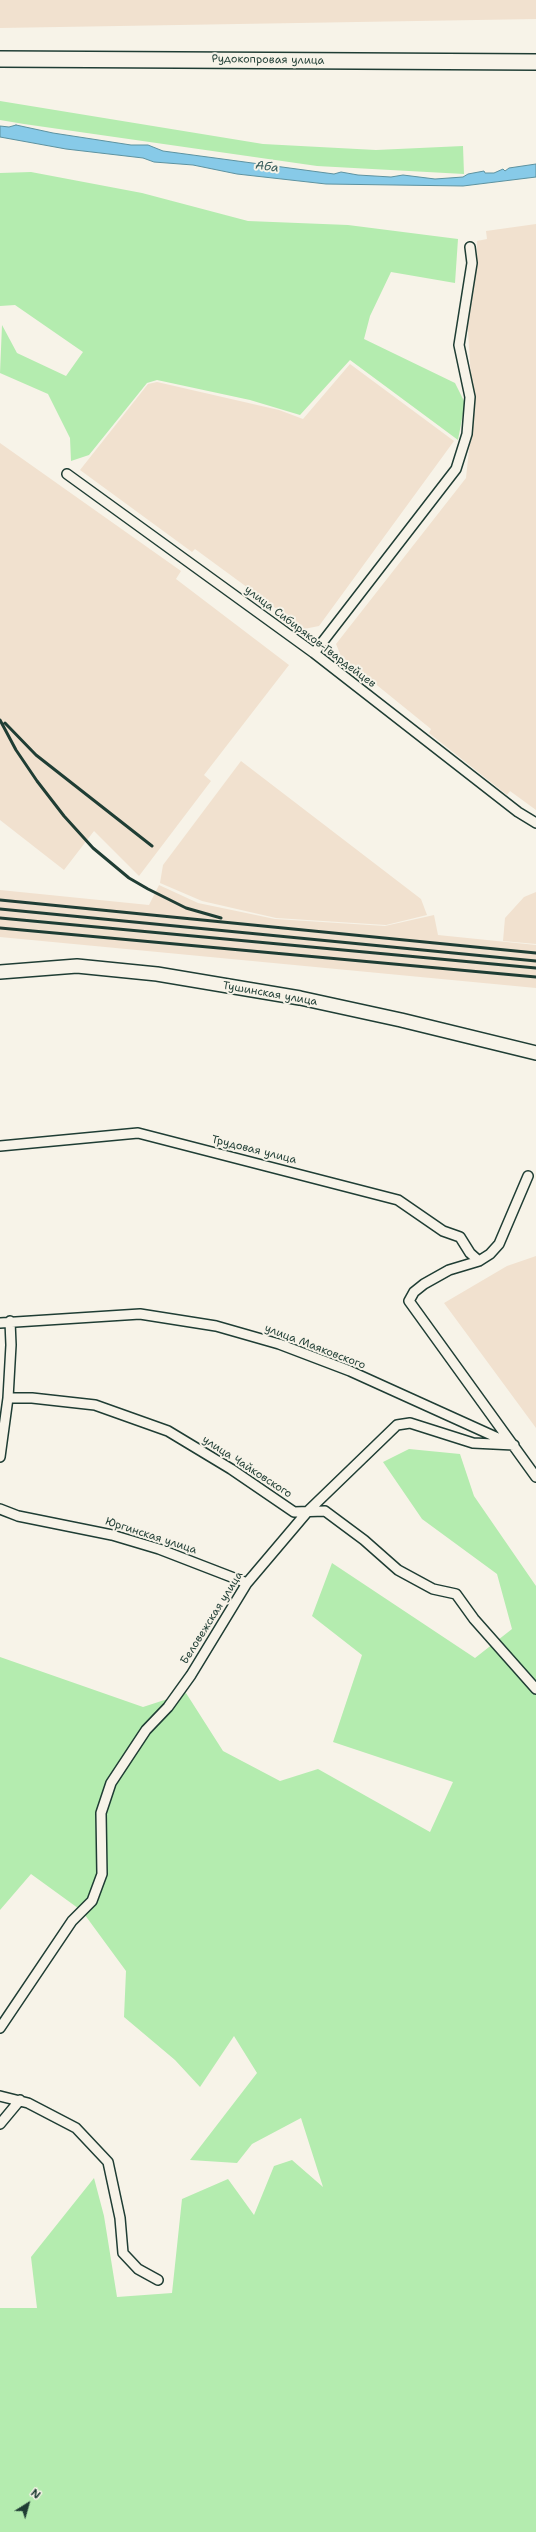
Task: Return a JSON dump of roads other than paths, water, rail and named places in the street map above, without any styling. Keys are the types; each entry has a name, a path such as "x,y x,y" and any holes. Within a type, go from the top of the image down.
{"main road":[{"name":"Рудокопровая улица","path":"0,59 536,62"},
{"name":"Тушинская улица","path":"0,972 77,966 157,974 300,998 401,1020 536,1053"}],"street":[{"path":"314,653 456,469 467,434 470,397 459,345 472,263 470,248"},
{"name":"улица Сибиряков-Гвардейцев","path":"67,474 314,653 518,812 536,823"},
{"name":"Трудовая улица","path":"0,1146 138,1133 398,1200 443,1231 460,1237 470,1253 479,1261"},
{"path":"528,1176 499,1244 490,1254 479,1261 449,1270 424,1284 414,1292 409,1301 536,1477"},
{"name":"улица Маяковского","path":"0,1323 10,1321 140,1314 216,1326 279,1344 350,1371 514,1445"},
{"path":"0,1457 8,1398 11,1345 10,1321"},
{"name":"улица Чайковского","path":"8,1398 32,1398 95,1405 168,1432 232,1469 294,1512 325,1511 364,1540 398,1570 433,1589 456,1594 474,1619 536,1689"},
{"name":"Беловежская улица","path":"0,2028 72,1921 92,1901 102,1874 101,1813 112,1783 146,1730 168,1707 247,1583 308,1511 397,1425 410,1423 473,1443 514,1445"},
{"name":"Юргинская улица","path":"0,1509 18,1516 112,1535 159,1549 247,1583"},
{"path":"0,2096 20,2100 76,2128 108,2162 120,2218 123,2253 138,2269 158,2280"},
{"path":"0,2124 20,2100"}],"water":[{"name":"Аба","path":"16,125 53,133 131,145 148,145 163,151 334,174 341,172 358,175 391,177 403,175 435,179 463,177 468,174 484,171 485,173 494,173 503,169 505,171 509,168 536,164 536,177 463,186 326,184 237,174 193,165 154,162 143,158 66,149 0,137 0,126 9,127"}],"railway":[{"path":"0,720 16,750 37,781 64,816 93,848 129,878 148,889 186,908 221,918"},
{"path":"5,723 36,755 152,846"},
{"path":"0,900 536,953"},
{"path":"0,909 536,961"},
{"path":"0,918 536,968"},
{"path":"0,928 536,977"}]}
